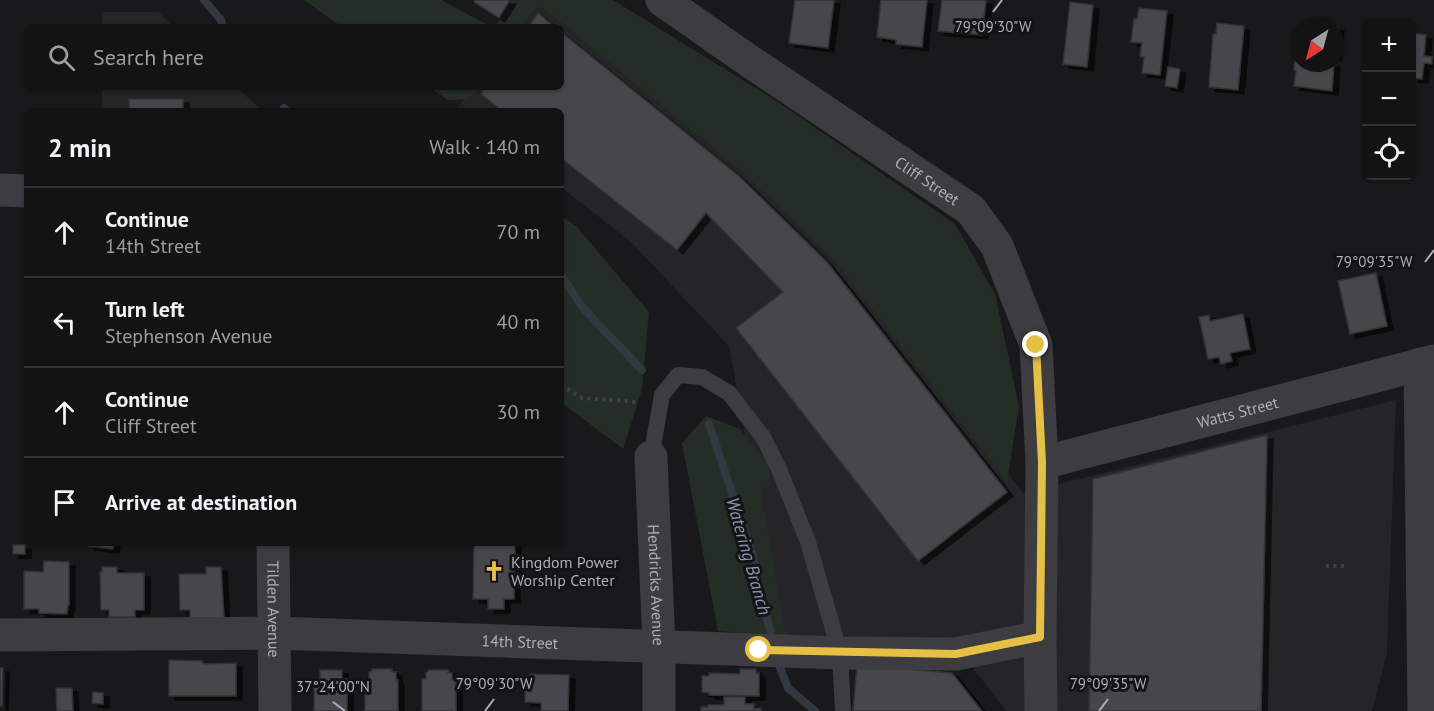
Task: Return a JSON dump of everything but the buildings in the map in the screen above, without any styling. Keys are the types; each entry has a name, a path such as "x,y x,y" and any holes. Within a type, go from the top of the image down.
{"street":[{"name":"Cliff Street","path":"662,0 971,210 997,246 1036,345 1042,463 1041,711"},
{"path":"0,190 24,191"},
{"name":"Watts Street","path":"1042,463 1427,362"},
{"path":"1424,711 1427,362"},
{"name":"Hendricks Avenue","path":"651,457 659,646 659,711"},
{"name":"Tilden Avenue","path":"273,546 276,633 275,711"},
{"name":"14th Street","path":"0,635 276,633 840,653 956,654 1040,637"}],"lane":[{"path":"651,457 662,395 678,375 702,378 729,393 763,437 779,469 808,542 840,653 843,711"}],"path":[{"path":"564,387 582,398 625,400 661,405"},
{"path":"1326,566 1347,566"}],"shaded area":[{"path":"304,0 441,0 486,24 338,24"},
{"path":"512,0 613,0 778,102 955,224 995,294 1019,406 1007,482 833,259 740,170 542,7 533,11 523,24 497,24"},
{"path":"534,0 804,215 1023,493 1396,400 1387,653 1372,711 1006,711 957,647 783,643 729,346 631,242 564,189 564,108 458,107 470,90 564,90 564,24 517,24"},
{"path":"102,12 158,12 171,24 102,24"},
{"path":"102,90 240,90 259,108 102,108"},
{"path":"433,90 476,90 469,99 448,100"},
{"path":"564,218 576,226 649,312 642,389 623,449 564,404"},
{"path":"706,416 740,429 769,464 770,487 760,488 786,637 718,631 682,443"}],"waterway":[{"name":"Watering Branch","path":"204,0 222,24"},
{"name":"Watering Branch","path":"564,280 583,308 642,370"},
{"name":"Watering Branch","path":"709,424 752,553 773,644"},
{"name":"Watering Branch","path":"776,657 788,688 815,711"}],"place":[{"name":"Kingdom Power Worship Center","path":"494,571"}],"route":[{"path":"759,650 956,654 1040,637 1042,463 1036,345"}]}
